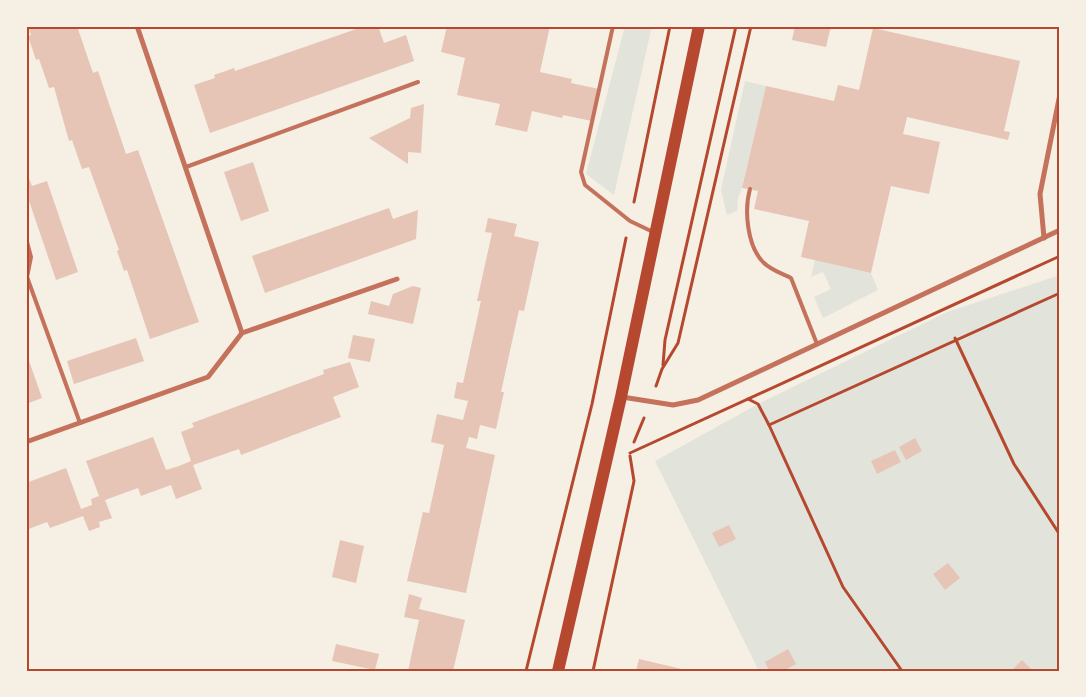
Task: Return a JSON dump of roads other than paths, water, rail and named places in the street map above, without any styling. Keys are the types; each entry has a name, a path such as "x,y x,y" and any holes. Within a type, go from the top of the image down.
{"main road":[{"path":"558,671 621,397 699,26"}],"street":[{"path":"137,26 242,333"},
{"path":"1044,238 1040,194 1060,94"},
{"path":"621,397 657,403 685,404 735,383 1060,230"},
{"path":"26,442 208,377 242,333 397,279"}],"lane":[{"path":"613,26 582,172 585,185 630,221 655,233"},
{"path":"186,167 418,82"},
{"path":"750,189 746,202 746,219 759,256 766,265 791,278 817,344"},
{"path":"26,238 31,256 27,277 80,423"}]}
